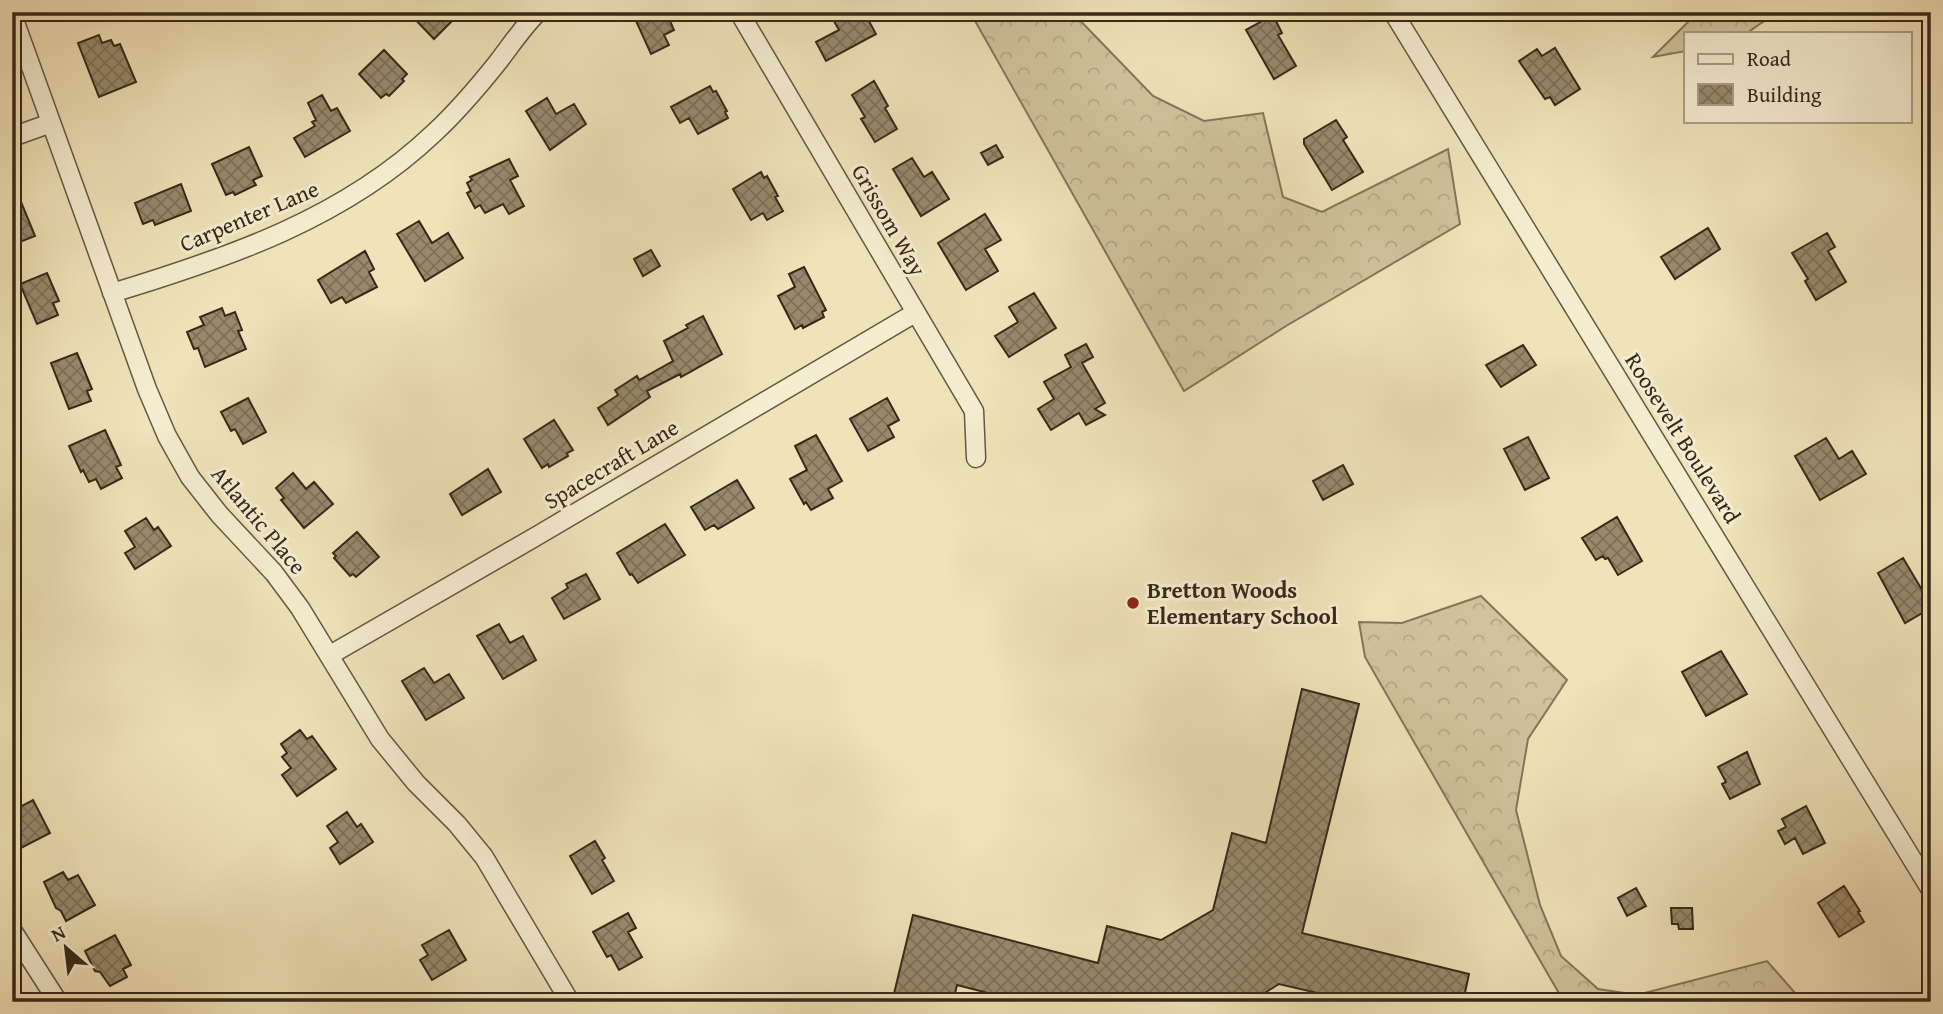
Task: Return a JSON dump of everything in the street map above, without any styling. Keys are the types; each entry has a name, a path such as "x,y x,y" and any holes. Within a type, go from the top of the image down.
{"street":[{"name":"Carpenter Lane","path":"113,293 250,246 342,203 432,135 472,96 538,12"},
{"name":"Grissom Way","path":"739,12 974,411 976,458"},
{"name":"Roosevelt Boulevard","path":"1393,12 1931,890"},
{"name":"Atlantic Place","path":"12,14 167,436 190,477 219,514 274,573 300,608 380,739 484,857 570,1002"},
{"path":"12,137 51,123"},
{"name":"Spacecraft Lane","path":"330,655 915,313"},
{"path":"12,930 58,1002"}],"green space":[{"path":"970,12 1072,12 1153,96 1204,121 1263,113 1283,197 1322,212 1448,149 1460,224 1286,326 1184,391"},
{"path":"1698,12 1777,12 1748,32 1684,32 1684,51 1653,57"},
{"path":"1481,596 1567,680 1528,739 1516,810 1540,905 1561,956 1598,989 1637,995 1767,961 1803,1002 1564,1002 1365,657 1359,622 1402,623"}],"building":[{"path":"408,12 461,12 434,39"},
{"path":"632,12 666,12 674,30 664,35 669,45 651,54"},
{"path":"829,12 864,12 876,34 826,61 816,42 839,30"},
{"path":"1273,15 1282,33 1278,35 1296,66 1274,79 1246,30"},
{"path":"99,35 102,43 111,40 114,46 120,44 136,82 99,97 78,43"},
{"path":"1555,48 1580,89 1555,105 1550,97 1545,99 1519,61 1537,49 1542,56"},
{"path":"384,50 407,74 402,79 404,81 389,96 386,94 381,98 359,74"},
{"path":"874,81 897,129 875,142 861,119 865,117 852,95"},
{"path":"710,86 713,92 716,91 728,118 698,134 689,118 680,123 671,107"},
{"path":"322,95 331,111 337,108 350,131 305,157 294,138 315,126 312,122 316,120 308,103"},
{"path":"547,98 556,114 574,104 586,124 550,150 526,111"},
{"path":"1336,120 1347,137 1343,140 1363,172 1332,190 1304,144 1304,139"},
{"path":"996,145 1003,157 988,165 981,153"},
{"path":"249,147 262,176 253,180 256,185 235,195 233,192 226,195 212,164"},
{"path":"912,158 924,177 932,172 949,199 921,216 893,169"},
{"path":"509,159 518,176 510,180 524,206 509,214 503,204 485,213 480,205 475,208 467,193 471,191 467,183 472,180 470,177"},
{"path":"761,172 764,178 767,176 783,211 767,220 763,213 751,220 733,189"},
{"path":"12,180 35,236 12,245"},
{"path":"181,184 191,211 155,225 153,220 143,224 135,203"},
{"path":"985,214 1001,240 985,249 998,271 966,290 938,243"},
{"path":"419,221 432,243 448,233 463,258 425,281 397,234"},
{"path":"1708,228 1720,249 1675,279 1661,257"},
{"path":"1827,233 1835,247 1828,251 1846,282 1816,300 1805,281 1808,279 1792,253"},
{"path":"651,250 660,266 643,276 634,259"},
{"path":"365,251 374,269 369,272 377,287 346,303 342,297 331,303 318,280"},
{"path":"804,267 826,310 822,312 824,317 803,328 802,325 795,329 778,296 795,287 789,274"},
{"path":"47,273 59,301 53,303 58,315 37,324 20,284"},
{"path":"1034,293 1056,328 1009,357 995,336 1018,322 1009,307"},
{"path":"222,308 225,316 235,312 242,330 238,331 246,349 205,367 198,348 194,349 187,332 204,325 200,317"},
{"path":"703,316 722,354 681,377 680,374 647,391 650,397 608,425 598,408 618,395 615,390 637,376 639,380 673,361 664,341"},
{"path":"1086,344 1093,357 1082,363 1105,403 1095,409 1105,415 1086,425 1079,413 1051,430 1038,409 1054,399 1044,382 1071,367 1065,355"},
{"path":"1523,345 1536,365 1501,387 1486,365"},
{"path":"77,353 92,389 87,391 91,401 69,409 51,363"},
{"path":"248,398 266,432 243,444 235,429 231,431 221,412"},
{"path":"887,398 899,420 888,426 894,437 868,451 850,419"},
{"path":"554,420 573,450 567,453 568,456 542,468 524,439"},
{"path":"105,430 121,465 116,467 122,478 101,489 96,479 89,482 83,470 81,472 69,446"},
{"path":"816,435 842,481 828,489 833,498 811,510 806,502 804,504 790,479 807,470 795,446"},
{"path":"1528,437 1549,478 1525,490 1504,449"},
{"path":"1826,438 1839,459 1852,451 1866,474 1820,500 1795,456"},
{"path":"1343,465 1353,484 1323,500 1313,481"},
{"path":"488,469 501,492 462,515 450,494"},
{"path":"293,473 306,489 314,482 333,504 304,528 281,500 284,498 276,488"},
{"path":"737,480 754,508 718,529 714,525 705,530 691,507"},
{"path":"1617,517 1642,561 1618,575 1608,558 1603,556 1596,560 1582,538"},
{"path":"146,518 154,530 158,527 171,546 135,569 125,553 135,547 125,531"},
{"path":"665,524 685,555 638,583 617,553"},
{"path":"357,532 379,557 356,577 353,574 350,576 334,558 336,556 333,553"},
{"path":"1903,558 1931,605 1931,608 1905,623 1878,573"},
{"path":"586,574 600,599 564,619 552,598 568,588 566,584"},
{"path":"499,624 510,643 523,636 536,660 503,679 477,636"},
{"path":"1721,651 1747,694 1706,716 1682,672"},
{"path":"424,668 434,683 449,674 464,698 426,720 402,681"},
{"path":"1302,689 1359,704 1302,933 1469,974 1463,1002 1356,1002 1279,984 1250,1002 1023,1002 957,985 953,1002 892,1002 913,915 1098,963 1107,926 1161,940 1213,910 1232,833 1266,843"},
{"path":"300,730 307,739 312,736 336,769 297,796 282,775 291,768 282,757 287,753 281,744"},
{"path":"1747,752 1760,784 1730,799 1722,784 1726,782 1718,767"},
{"path":"33,800 50,833 21,848 12,832 12,811"},
{"path":"1806,806 1825,843 1803,854 1795,838 1785,844 1778,831 1786,827 1782,819"},
{"path":"347,812 357,827 361,824 373,842 340,864 330,848 338,842 327,826"},
{"path":"595,841 614,881 592,894 570,856"},
{"path":"63,872 68,880 78,875 95,905 66,921 61,911 56,908 44,882"},
{"path":"1844,886 1864,922 1839,937 1818,903"},
{"path":"1636,888 1646,906 1627,916 1618,898"},
{"path":"1671,908 1692,908 1693,929 1679,929 1678,924 1672,924"},
{"path":"628,913 636,928 628,932 642,957 619,970 611,955 607,957 593,932"},
{"path":"449,930 466,960 432,980 420,960 428,955 422,945"},
{"path":"115,935 131,965 123,969 127,977 110,986 100,972 95,971 85,951"}],"place":[{"name":"Bretton Woods Elementary School","path":"1133,603"}]}
